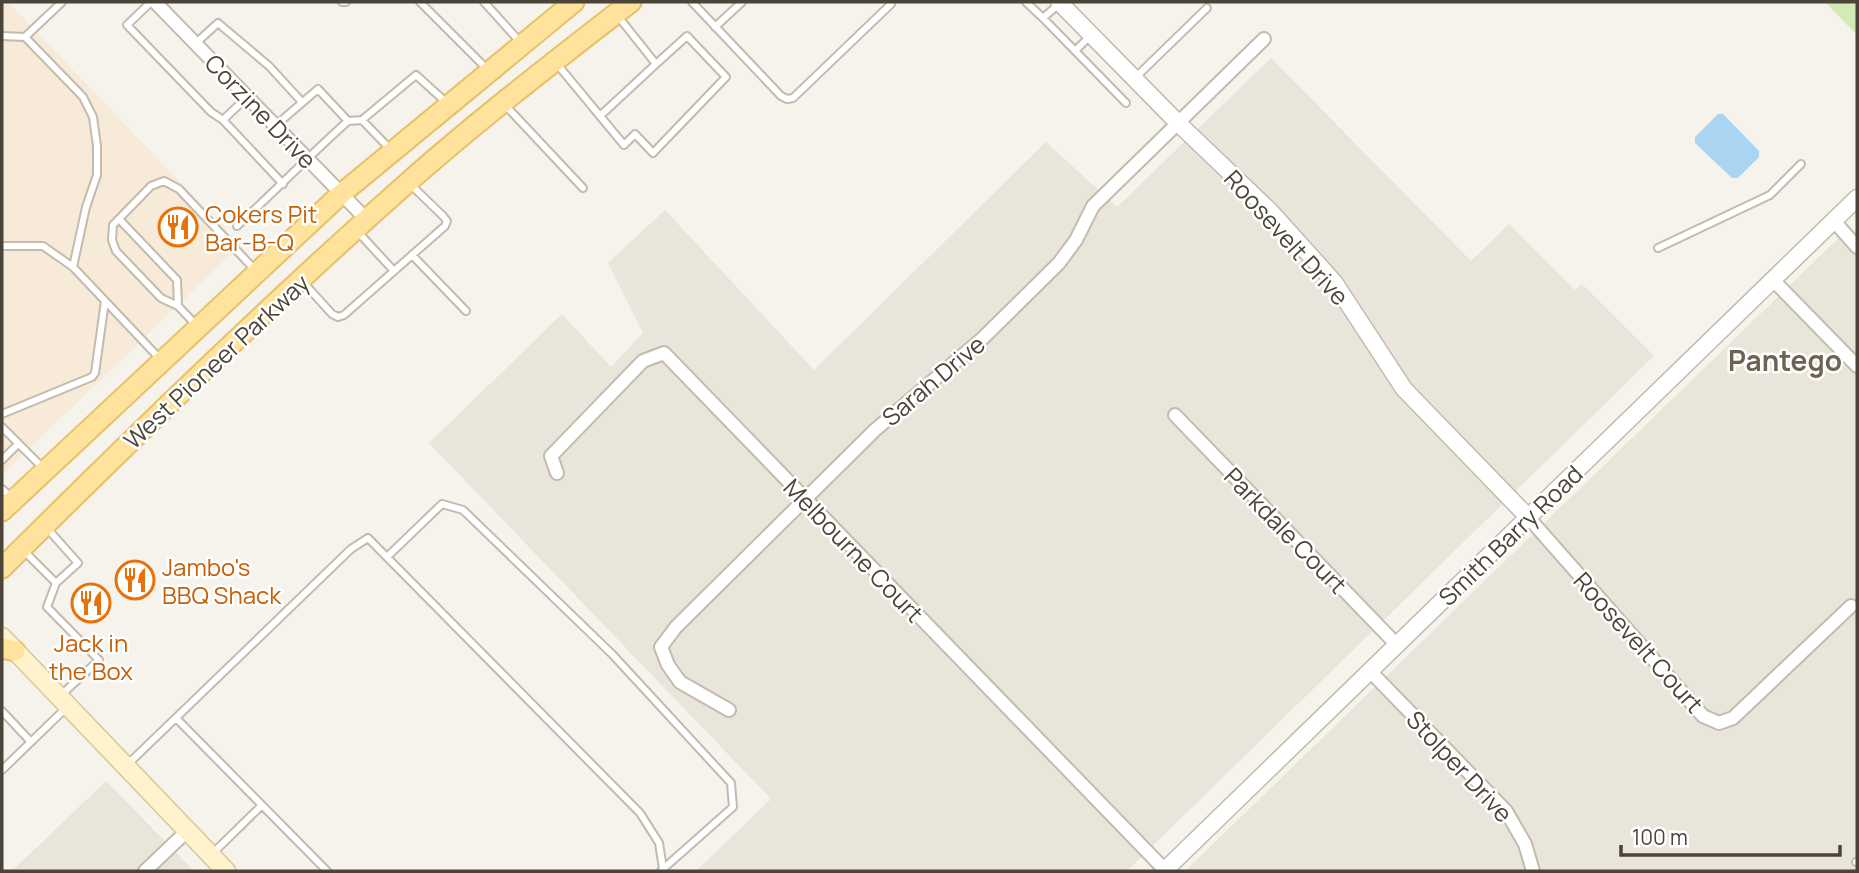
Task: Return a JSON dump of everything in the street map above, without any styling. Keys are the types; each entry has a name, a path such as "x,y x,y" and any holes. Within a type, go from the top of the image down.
{"main road":[{"name":"West Pioneer Parkway","path":"4,504 45,471 341,194 574,2"},
{"name":"West Pioneer Parkway","path":"2,568 196,376 408,182 554,61 624,8"},
{"path":"6,645 226,871"}],"street":[{"name":"Corzine Drive","path":"153,2 341,194 361,225"},
{"name":"Roosevelt Drive","path":"1060,2 1179,124 1271,212 1334,282 1404,389 1528,517"},
{"name":"Sarah Drive","path":"729,710 680,682 668,665 661,647 676,627 875,430 983,338 1059,263 1076,240 1093,206 1264,40"},
{"name":"Smith Barry Road","path":"1164,871 1857,198"},
{"path":"1834,221 1857,247"},
{"path":"1774,281 1857,366"},
{"name":"Melbourne Court","path":"557,473 551,456 643,361 664,353 1164,871"},
{"name":"Parkdale Court","path":"1175,415 1398,645"},
{"name":"Roosevelt Court","path":"1528,517 1703,716 1719,723 1733,718 1851,606"},
{"name":"Stolper Drive","path":"1370,671 1506,811 1525,844 1533,871"},
{"path":"145,871 187,831"}],"lane":[{"path":"25,37 62,2"},
{"path":"153,2 127,25 283,184"},
{"path":"419,2 489,72"},
{"path":"484,2 522,44"},
{"path":"692,2 781,96 787,99 793,98 891,4"},
{"path":"715,27 742,2"},
{"path":"1026,2 1126,103"},
{"path":"1043,18 1060,2"},
{"path":"624,8 656,64"},
{"path":"1134,78 1208,8"},
{"path":"195,43 218,23 269,66 301,101"},
{"path":"1075,51 1092,34"},
{"path":"2,36 25,37 83,97 93,117 97,175 86,207 73,267"},
{"path":"554,61 624,145 635,134 653,153 726,77 687,36 600,116"},
{"path":"237,226 348,121 362,120 416,75 449,105"},
{"path":"275,126 318,89 348,121"},
{"path":"223,120 247,97"},
{"path":"504,103 583,188"},
{"path":"362,120 393,151"},
{"path":"1658,248 1770,195 1801,164"},
{"path":"198,328 178,306 161,298 116,251 112,240 113,225 151,186 164,181 180,189 257,272"},
{"path":"301,280 332,314 338,317 344,315 445,226 447,221 408,182"},
{"path":"119,219 177,280 178,306"},
{"path":"361,225 394,271"},
{"path":"2,246 43,246 73,267 162,361"},
{"path":"412,255 466,311"},
{"path":"2,414 92,377 95,373 105,301"},
{"path":"2,427 45,471"},
{"path":"2,460 18,444"},
{"path":"388,556 442,504 463,510 612,654 731,783 733,807 662,870"},
{"path":"2,770 31,742 99,660 47,607 56,583 78,563 45,526"},
{"path":"125,767 351,549 368,538 640,813 659,843 662,870"},
{"path":"22,549 56,583"},
{"path":"2,711 31,742"},
{"path":"176,718 327,871"},
{"path":"211,856 262,805"}],"shaded area":[{"path":"2,2 8,2 240,245 2,475"},
{"path":"1271,58 1471,261 1509,224 1575,290 1582,284 1654,356 1127,871 696,871 771,799 429,443 562,314 611,367 643,333 608,263 665,210 814,370 1046,142 1117,207"},
{"path":"1850,227 1857,234 1857,871 1185,871"},
{"path":"106,781 194,871 12,871"}],"green space":[{"path":"1825,2 1857,2 1857,35"}],"water":[{"path":"1718,114 1723,114 1759,151 1759,157 1738,178 1732,178 1695,143 1695,137"}],"place":[{"name":"Cokers Pit Bar-B-Q","path":"178,227"},
{"name":"Jambo's BBQ Shack","path":"135,580"},
{"name":"Jack in the Box","path":"91,603"}],"district":[{"name":"Pantego","path":"1785,360"}]}
